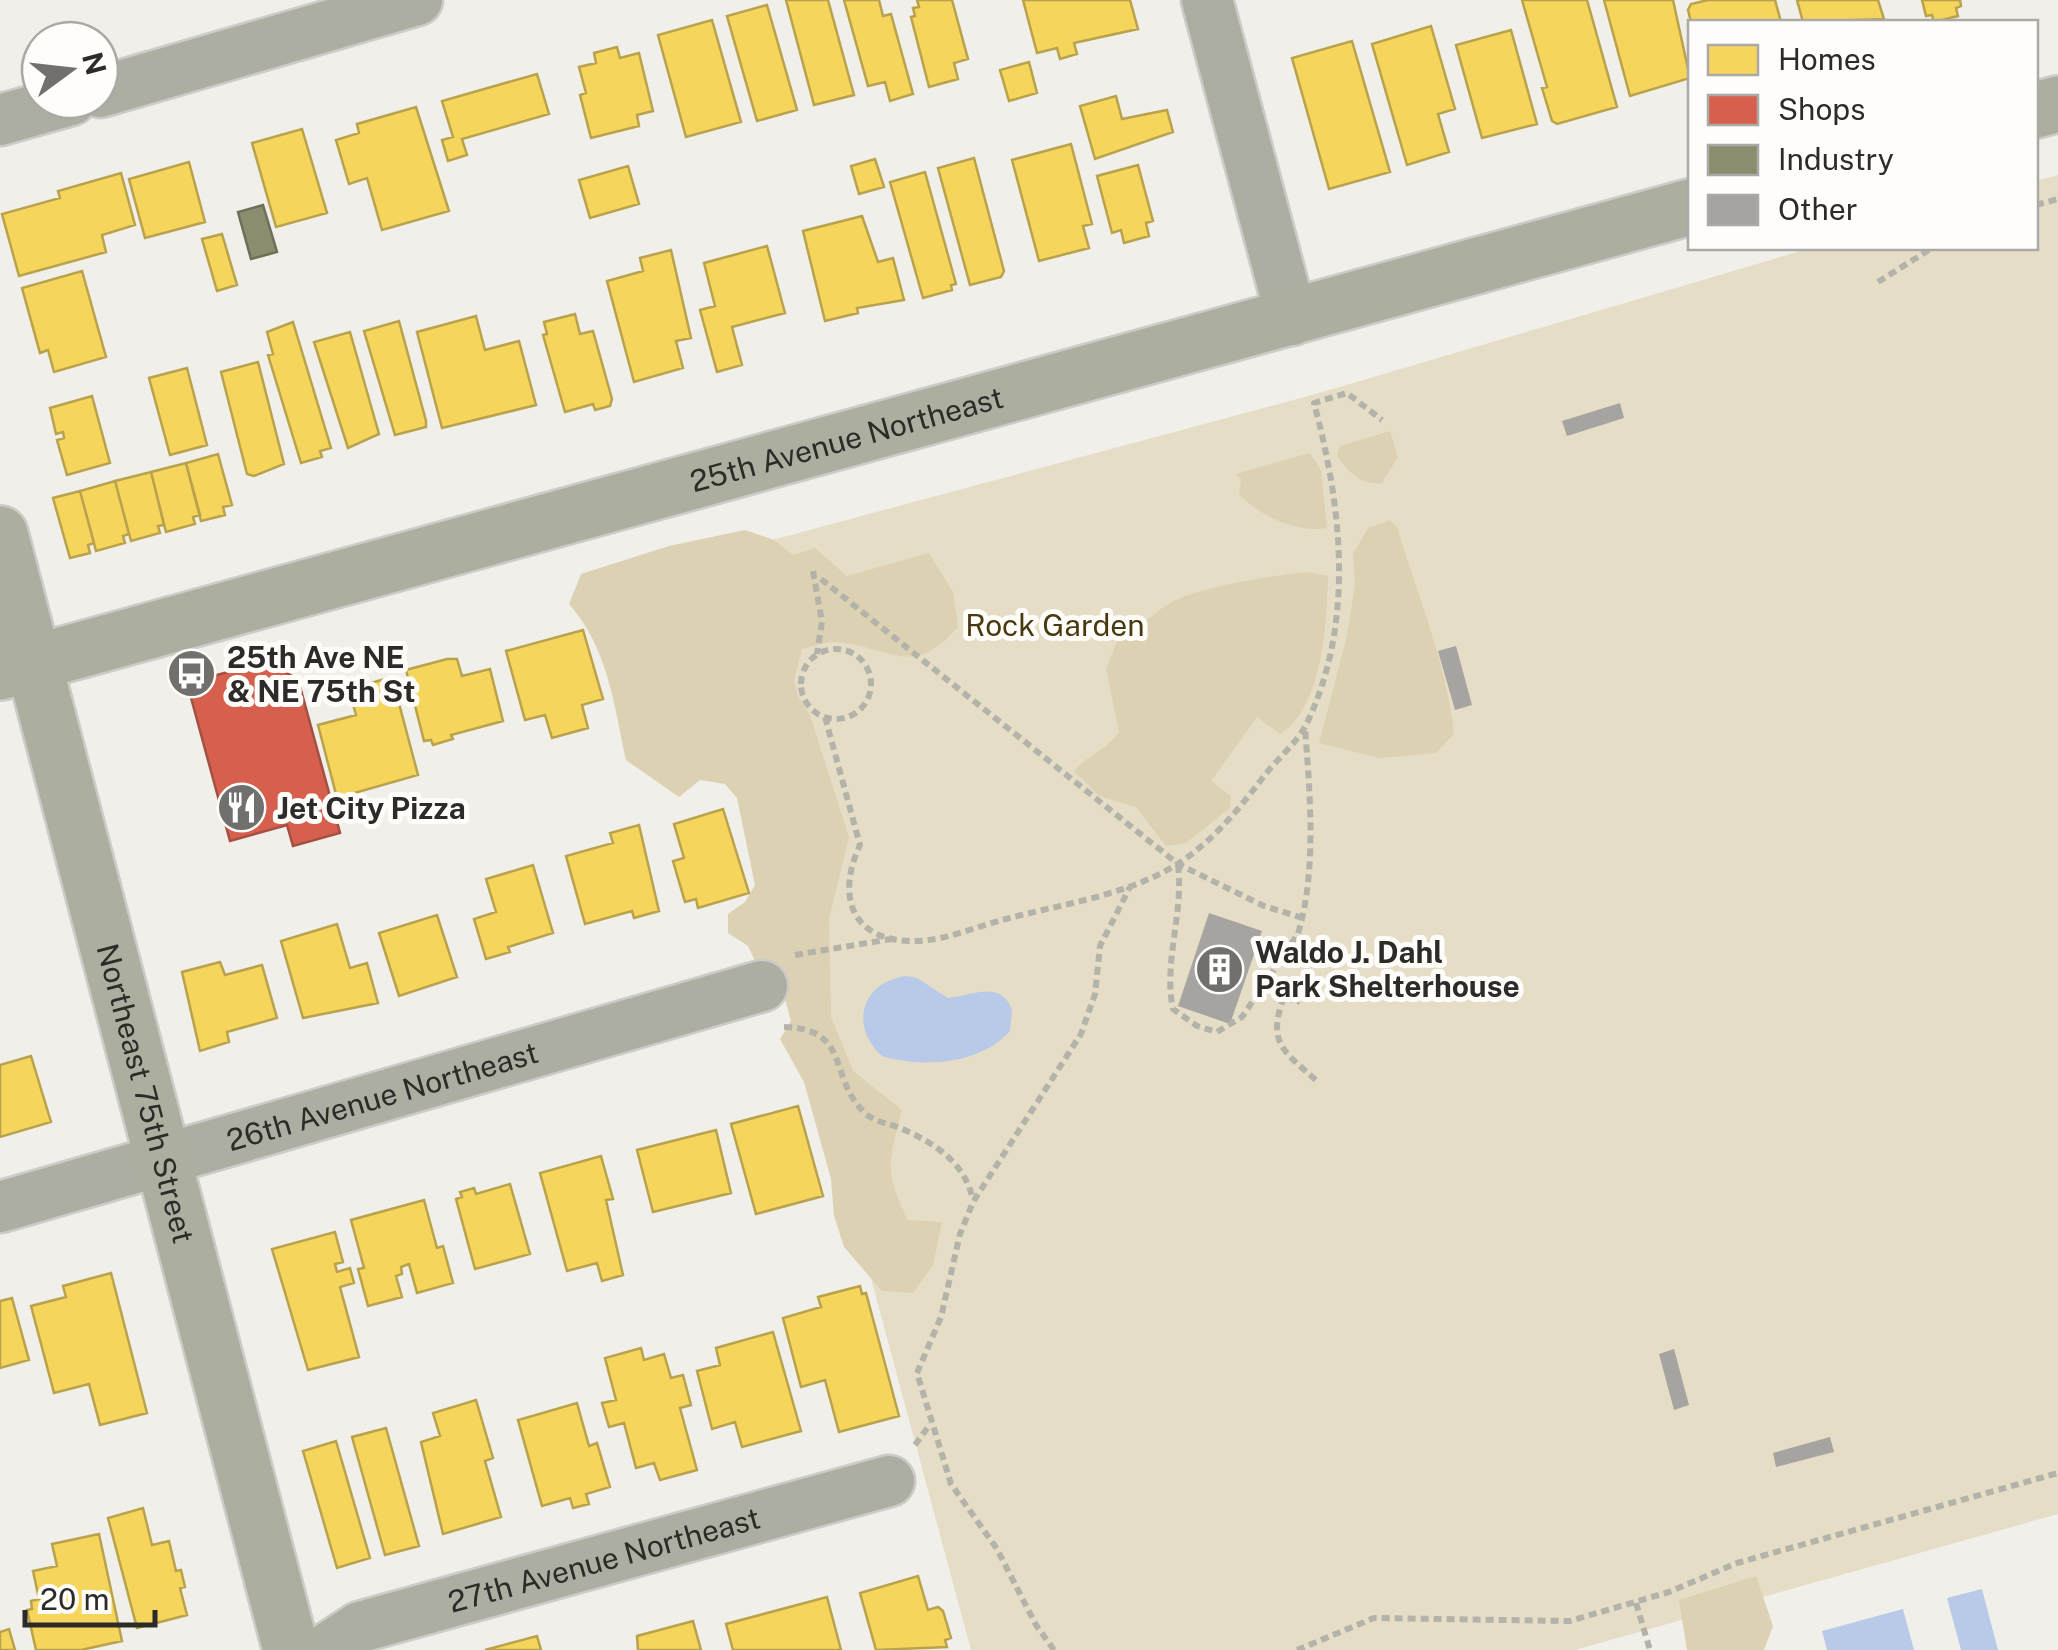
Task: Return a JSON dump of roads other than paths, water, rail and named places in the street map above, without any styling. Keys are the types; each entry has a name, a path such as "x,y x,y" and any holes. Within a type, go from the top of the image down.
{"main road":[{"name":"25th Avenue Northeast","path":"17,667 1292,320 1688,208"},
{"name":"Northeast 75th Street","path":"0,534 17,667 167,1160 291,1650"}],"street":[{"path":"120,86 417,0"},
{"path":"1207,0 1292,320"},
{"name":"26th Avenue Northeast","path":"0,1206 777,989"},
{"name":"27th Avenue Northeast","path":"325,1650 360,1627 889,1481"}],"water":[{"path":"906,976 917,978 948,998 985,992 1001,995 1012,1010 1010,1031 983,1051 950,1061 915,1062 882,1056 866,1032 865,1007 879,987"},
{"path":"1982,1589 1998,1650 1961,1650 1947,1598"},
{"path":"1903,1609 1914,1650 1827,1650 1822,1631"}],"place":[{"name":"25th Ave NE & NE 75th St","path":"192,674"},
{"name":"Jet City Pizza","path":"242,808"},
{"name":"Waldo J. Dahl Park Shelterhouse","path":"1220,969"}],"park label":[{"name":"Rock Garden","path":"1055,625"}]}
